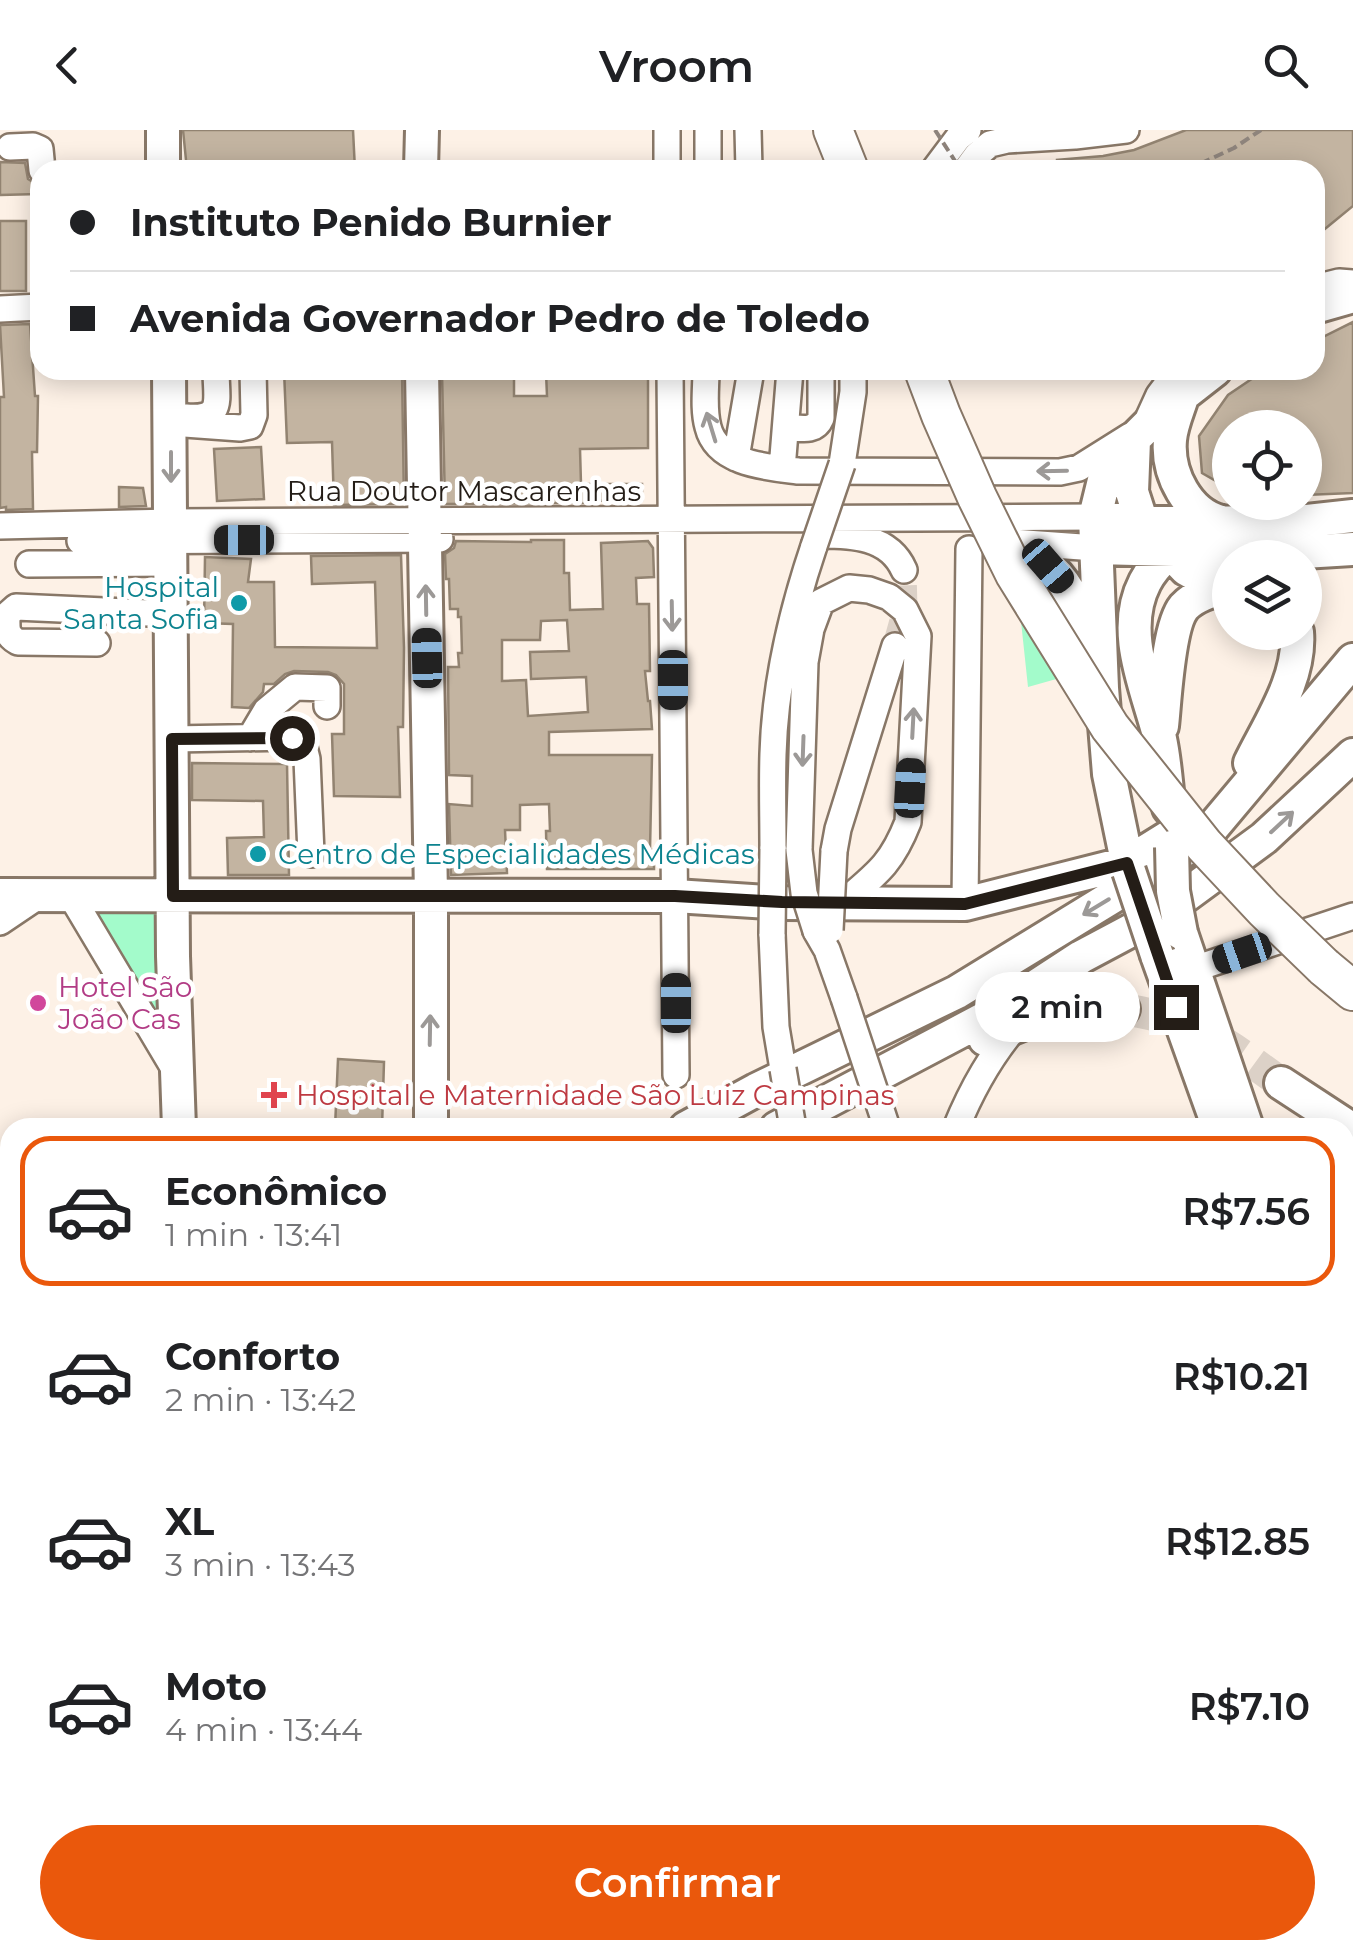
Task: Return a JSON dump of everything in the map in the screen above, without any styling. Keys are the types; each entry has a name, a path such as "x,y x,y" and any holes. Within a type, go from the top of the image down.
{"highway":[{"path":"834,130 845,160"},
{"path":"856,130 867,160"},
{"path":"928,380 970,481 1015,574 1110,727 1204,845 1264,908 1344,942"},
{"path":"949,380 986,468 1027,550 1065,620 1115,696 1223,835 1284,900 1344,942 1353,991"}],"main road":[{"path":"163,130 163,160"},
{"path":"421,160 422,130"},
{"path":"1325,304 1353,296"},
{"path":"169,380 179,1118"},
{"path":"422,380 431,1118"},
{"path":"1180,382 1105,476 1095,532 1102,688 1108,774 1128,867 1169,944 1216,1118"},
{"path":"1180,382 1170,441 1180,487 1193,507 1208,519 1222,522"},
{"path":"1139,433 1132,492 1142,523 1192,573 1212,581"},
{"path":"1095,532 1142,523 1298,522 1353,516"},
{"path":"1095,532 1169,552 1288,554 1353,548"},
{"path":"985,545 1048,566 1068,588 1079,610 1102,688"},
{"path":"1169,552 1146,580 1136,613 1138,660 1160,741 1172,841 1169,944 1194,969 1244,1118"},
{"path":"1160,741 1176,624 1182,609 1198,596 1212,592"},
{"path":"1207,834 1247,769 1282,697 1297,650"},
{"path":"704,1118 957,992 1148,875 1207,834 1353,660"},
{"path":"794,1118 995,1012 1082,957 1158,916 1264,838 1353,755"},
{"path":"0,895 675,896 782,902 830,928 965,904 1128,867 1172,841"},
{"path":"824,1102 848,1101 866,1094 1037,1018 1122,1009"},
{"path":"1281,1083 1335,1118"}],"street":[{"path":"666,160 667,130"},
{"path":"708,130 708,160"},
{"path":"748,130 755,160"},
{"path":"942,160 968,130"},
{"path":"974,160 990,144 1007,140 1126,130"},
{"path":"10,146 40,149 41,160"},
{"path":"1325,285 1353,283"},
{"path":"0,309 30,308"},
{"path":"171,420 211,415 216,403 216,380"},
{"path":"171,420 231,428 250,426 254,415 254,380"},
{"path":"670,380 676,1075"},
{"path":"706,380 709,432 716,443 736,458 763,467 1060,472 1078,468 1117,442 1139,433"},
{"path":"736,458 749,380"},
{"path":"782,469 789,380"},
{"path":"786,427 810,429 818,424 821,380"},
{"path":"791,1118 776,1026 773,752 786,642 796,599 842,464 853,380"},
{"path":"929,518 985,545 1095,532"},
{"name":"Rua Doutor Mascarenhas","path":"0,526 172,542 425,531 625,534 672,527 929,518 1095,532"},
{"path":"672,527 854,535 880,543 898,557 904,570"},
{"path":"0,542 172,542"},
{"path":"30,564 172,542"},
{"path":"965,904 985,545"},
{"path":"850,588 890,596 906,610 918,636 908,822 897,850 830,928 804,893 800,850 806,662 811,629 821,602 850,588"},
{"path":"97,643 18,642 6,632 7,615 16,607 171,614"},
{"path":"885,1118 844,998 830,928 838,828 896,646"},
{"path":"250,738 266,712 295,688 327,688 327,706"},
{"path":"172,739 292,738 306,746 311,854"},
{"path":"0,922 56,894 178,1076"},
{"path":"1194,969 1344,942"},
{"path":"960,1118 992,1059 1018,1024 1082,957"}],"path":[{"path":"935,130 955,160"},
{"path":"1208,160 1261,130"}],"green space":[{"path":"1020,612 1067,676 1028,687"},
{"path":"83,900 163,903 163,1032"}],"building":[{"path":"183,130 353,130 354,160 186,160"},
{"path":"1186,130 1353,130 1353,206 1325,229 1325,160 1057,160 1134,150"},
{"path":"0,162 25,163 30,194 0,195"},
{"path":"0,221 26,221 26,291 0,291"},
{"path":"1353,322 1353,493 1322,494 1322,410 1217,410 1228,395 1250,380 1325,380 1325,336"},
{"path":"30,324 30,380 34,380 38,396 37,452 32,452 33,509 0,508 0,397 4,397 0,325"},
{"path":"284,380 402,380 404,504 334,505 332,442 287,443"},
{"path":"442,380 514,380 514,396 547,396 546,380 648,380 648,448 580,449 581,484 642,484 642,500 445,504"},
{"path":"1212,418 1212,479 1202,473 1199,436"},
{"path":"261,447 264,499 217,501 214,449"},
{"path":"119,487 143,488 146,506 119,507"},
{"path":"564,540 570,610 603,609 601,543 648,541 653,548 654,577 636,578 637,604 649,604 650,671 645,671 652,729 549,732 549,755 652,755 650,850 654,850 654,869 547,869 549,804 520,805 520,830 505,830 507,873 451,875 449,804 472,806 472,776 449,775 448,667 459,667 458,653 462,653 461,617 458,609 450,609 445,554 456,541","holes":["567,620 569,651 530,652 531,679 586,677 588,712 528,716 526,680 502,681 502,640 540,640 541,621"]},
{"path":"401,555 404,648 403,727 398,727 400,797 334,796 332,734 344,734 344,684 328,672 294,671 274,684 264,684 263,692 249,708 232,707 233,624 204,623 205,557 251,559 248,582 274,582 275,647 377,648 375,582 312,584 311,556"},
{"path":"192,763 287,764 289,875 228,875 227,838 264,837 263,801 192,800"},
{"path":"338,1059 384,1062 382,1118 335,1118"}],"tunnel":[{"path":"895,646 905,610 904,570"},
{"path":"1123,1009 1167,1018 1205,1032 1281,1083"}],"place":[{"name":"Hospital Santa Sofia","path":"239,603"},
{"name":"Centro de Especialidades Médicas","path":"258,854"},
{"name":"Hotel São João Cas","path":"38,1003"},
{"name":"Hospital e Maternidade São Luiz Campinas","path":"274,1095"}],"route":[{"path":"292,738 172,739 173,896 675,896 782,902 965,904 1127,863 1176,1007"}]}
